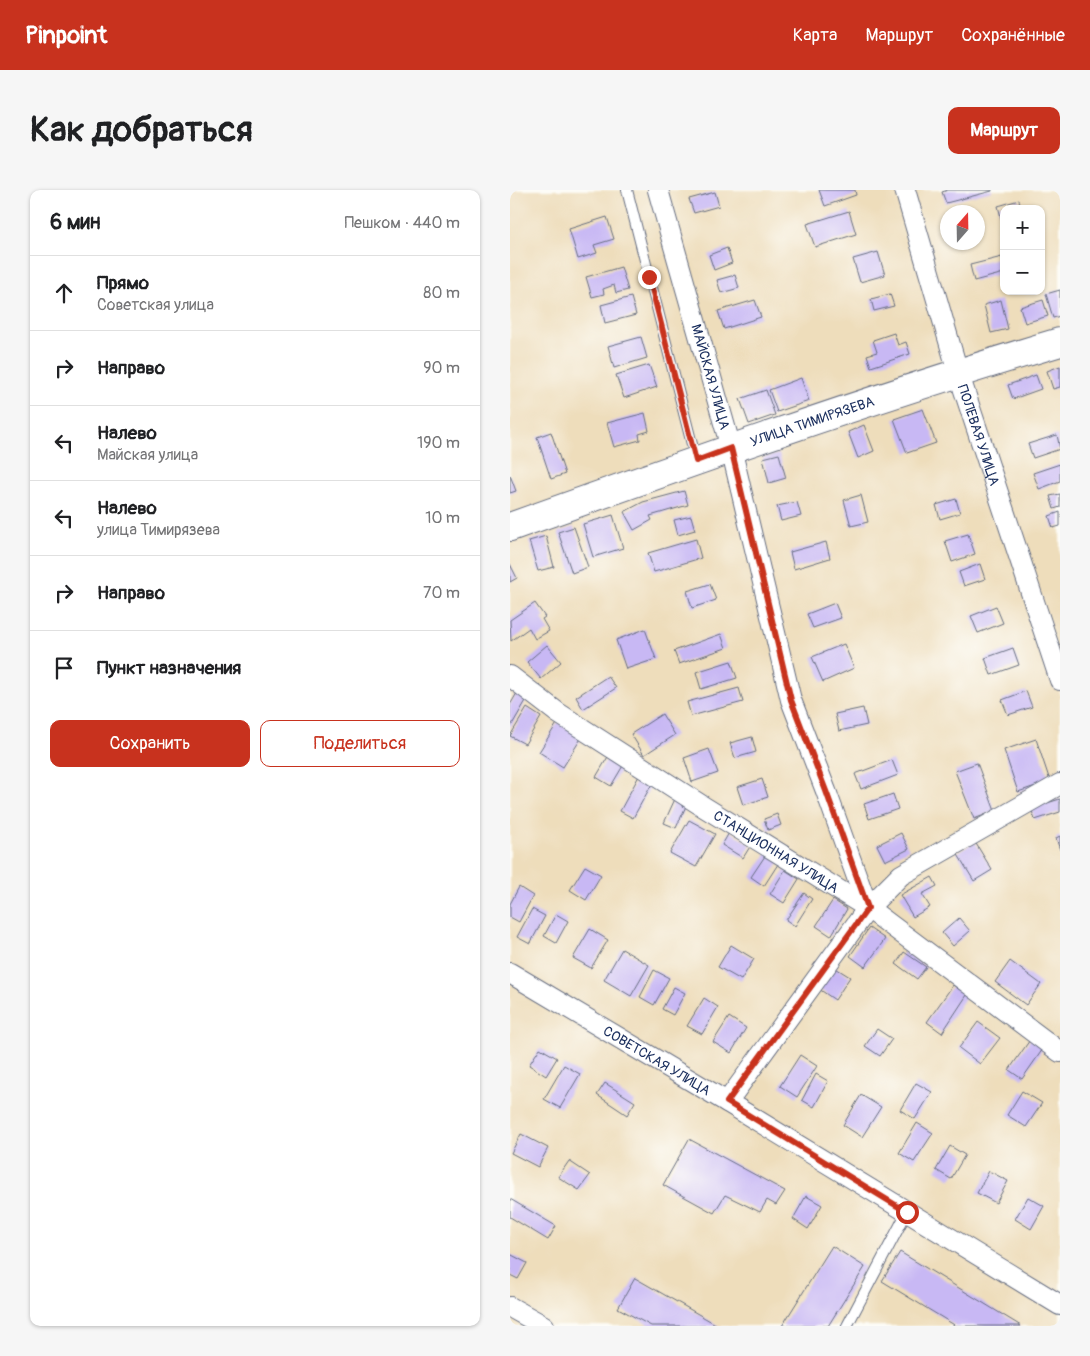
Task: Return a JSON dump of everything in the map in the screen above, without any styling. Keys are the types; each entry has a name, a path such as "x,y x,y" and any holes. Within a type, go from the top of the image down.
{"main road":[{"name":"УЛИЦА ТИМИРЯЗЕВА","path":"510,527 731,448 958,372 1060,342"}],"street":[{"name":"МАЙСКАЯ УЛИЦА","path":"658,190 731,448 791,700 868,908"},
{"name":"ПОЛЕВАЯ УЛИЦА","path":"905,190 958,372 1060,680"},
{"name":"СТАНЦИОННАЯ УЛИЦА","path":"510,676 582,729 868,908 1060,1052"},
{"path":"727,1102 868,908 901,875 1060,784"},
{"name":"СОВЕТСКАЯ УЛИЦА","path":"510,973 727,1102 1060,1305"},
{"path":"510,1307 544,1326"}],"lane":[{"path":"628,190 696,461"},
{"path":"847,1326 907,1212"}],"building":[{"path":"819,190 855,190 856,195 825,206"},
{"path":"948,190 992,191 946,203 942,192"},
{"path":"715,192 719,206 694,213 689,199"},
{"path":"1019,200 1020,205 1002,205"},
{"path":"849,211 856,234 815,247 807,224"},
{"path":"607,217 614,239 594,245 597,253 578,259 569,229"},
{"path":"727,248 732,263 714,270 709,255"},
{"path":"878,252 885,275 860,282 853,259"},
{"path":"1000,258 1000,274 974,281 970,265"},
{"path":"621,267 628,290 616,293 614,285 603,289 604,294 592,297 586,277"},
{"path":"735,275 739,288 721,293 717,280"},
{"path":"1060,290 1060,316 1053,318 1046,294"},
{"path":"890,294 894,306 874,311 871,299"},
{"path":"631,297 636,315 605,323 601,305"},
{"path":"755,300 761,317 724,329 718,311"},
{"path":"1001,300 1008,329 991,333 984,305"},
{"path":"1043,300 1048,316 1025,323 1020,307"},
{"path":"894,333 898,345 906,342 910,354 871,367 867,355 877,352 873,340"},
{"path":"641,337 647,358 614,368 608,346"},
{"path":"649,365 657,387 624,398 616,375"},
{"path":"1060,366 1060,387 1053,389 1047,371"},
{"path":"1036,375 1041,389 1013,399 1008,385"},
{"path":"801,378 809,401 777,412 769,390"},
{"path":"766,390 775,415 749,424 740,399"},
{"path":"923,409 936,443 907,453 894,419"},
{"path":"645,413 649,431 639,434 640,440 614,447 607,423"},
{"path":"864,425 874,451 858,458 848,432"},
{"path":"551,432 565,474 551,479 537,437"},
{"path":"1057,435 1060,449 1033,458 1028,444"},
{"path":"779,454 786,478 769,483 763,458"},
{"path":"1060,464 1060,481 1039,489 1033,473"},
{"path":"510,475 516,491 510,493"},
{"path":"684,491 688,505 650,516 652,520 634,530 624,512 643,502"},
{"path":"1060,494 1060,507 1054,509 1050,496"},
{"path":"861,495 868,522 851,526 844,500"},
{"path":"956,499 960,513 940,519 936,505"},
{"path":"797,502 801,516 781,521 777,506"},
{"path":"1060,512 1060,526 1053,528 1049,516"},
{"path":"613,515 623,548 593,557 583,524"},
{"path":"691,516 695,530 678,535 674,520"},
{"path":"574,527 588,567 572,573 558,532"},
{"path":"968,534 975,554 952,562 945,541"},
{"path":"546,536 554,567 538,571 529,541"},
{"path":"696,539 701,558 654,572 648,553"},
{"path":"826,542 830,558 794,569 790,552"},
{"path":"510,564 517,578 510,582"},
{"path":"980,564 985,579 964,586 959,572"},
{"path":"710,584 716,600 692,608 687,591"},
{"path":"535,603 545,617 542,619 549,631 535,639 529,628 511,641 510,620"},
{"path":"835,603 841,618 813,628 807,614"},
{"path":"996,606 1003,623 978,633 971,616"},
{"path":"645,629 656,659 626,669 616,640"},
{"path":"721,634 726,648 679,664 674,651"},
{"path":"844,644 854,668 823,682 812,657"},
{"path":"547,645 561,662 541,679 527,662"},
{"path":"1013,648 1019,665 991,675 985,658"},
{"path":"731,661 737,678 701,689 696,672"},
{"path":"608,676 616,688 583,709 576,697"},
{"path":"739,688 743,702 691,716 687,702"},
{"path":"1026,691 1032,707 1008,715 1002,700"},
{"path":"517,693 527,699 510,728 510,705"},
{"path":"527,708 541,717 525,744 510,736"},
{"path":"863,708 867,725 839,731 835,714"},
{"path":"662,714 675,735 644,755 631,734"},
{"path":"558,722 582,737 563,767 539,752"},
{"path":"752,737 756,752 735,758 730,743"},
{"path":"1036,739 1050,781 1018,792 1004,750"},
{"path":"709,749 718,773 692,782 684,758"},
{"path":"609,755 624,764 611,786 596,777"},
{"path":"892,760 898,775 861,789 855,774"},
{"path":"977,763 995,811 974,819 955,771"},
{"path":"640,774 653,782 633,818 620,811"},
{"path":"762,779 768,797 743,805 737,787"},
{"path":"893,794 898,809 869,819 864,804"},
{"path":"675,799 687,804 676,828 664,823"},
{"path":"1060,799 1060,812 1035,820 1031,808"},
{"path":"777,814 781,825 768,830 764,819"},
{"path":"689,820 715,834 696,867 670,853"},
{"path":"730,831 751,845 743,858 722,845"},
{"path":"901,833 909,849 885,861 877,845"},
{"path":"1060,836 1060,850 1056,838"},
{"path":"975,842 992,870 974,881 957,853"},
{"path":"767,853 780,861 764,886 751,877"},
{"path":"585,866 601,875 586,900 570,890"},
{"path":"785,870 799,879 784,903 770,894"},
{"path":"932,877 937,886 922,894 930,907 913,917 900,895"},
{"path":"519,887 533,896 519,922 510,917 510,904"},
{"path":"804,893 812,899 795,926 786,920"},
{"path":"833,900 847,909 831,936 816,926"},
{"path":"532,909 545,916 530,944 517,937"},
{"path":"556,914 568,921 556,943 544,936"},
{"path":"959,918 970,931 953,946 942,933"},
{"path":"869,928 885,939 865,967 850,956"},
{"path":"590,929 608,940 591,968 573,958"},
{"path":"731,945 754,959 741,980 718,967"},
{"path":"622,949 649,965 631,996 604,980"},
{"path":"904,952 926,967 917,979 896,964"},
{"path":"1010,961 1041,984 1026,1005 995,982"},
{"path":"834,967 850,977 835,1000 819,989"},
{"path":"654,970 669,978 654,1005 640,997"},
{"path":"953,985 967,995 942,1033 927,1022"},
{"path":"674,987 685,993 673,1015 662,1009"},
{"path":"704,998 718,1007 702,1034 687,1026"},
{"path":"729,1017 746,1028 731,1053 713,1042"},
{"path":"978,1022 1000,1038 980,1064 959,1048"},
{"path":"877,1029 892,1039 880,1056 865,1046"},
{"path":"1032,1037 1045,1046 1022,1079 1009,1070"},
{"path":"540,1048 557,1058 546,1076 529,1065"},
{"path":"800,1055 817,1066 797,1097 780,1086"},
{"path":"564,1065 580,1074 560,1108 544,1099"},
{"path":"816,1074 828,1081 814,1107 802,1100"},
{"path":"605,1083 635,1102 627,1115 597,1095"},
{"path":"916,1083 932,1092 915,1119 900,1110"},
{"path":"1022,1091 1042,1103 1026,1127 1007,1115"},
{"path":"861,1095 881,1107 862,1137 843,1125"},
{"path":"917,1123 933,1133 914,1162 899,1153"},
{"path":"521,1134 548,1148 538,1167 511,1153"},
{"path":"689,1139 785,1191 776,1205 767,1200 760,1212 725,1195 714,1213 663,1185"},
{"path":"950,1146 965,1155 951,1179 936,1170"},
{"path":"569,1161 590,1175 579,1190 558,1177"},
{"path":"989,1171 1008,1181 996,1203 977,1193"},
{"path":"806,1196 822,1205 808,1229 793,1219"},
{"path":"1028,1197 1044,1206 1031,1229 1015,1219"},
{"path":"510,1199 556,1226 548,1240 510,1217"},
{"path":"832,1246 865,1267 828,1326 782,1326"},
{"path":"900,1252 1021,1326 956,1326 882,1281"},
{"path":"510,1254 527,1263 518,1279 510,1275"},
{"path":"635,1278 719,1326 651,1326 618,1308"}],"route":[{"path":"649,277 696,461 731,448 791,700 868,908 727,1102 907,1212"}]}
